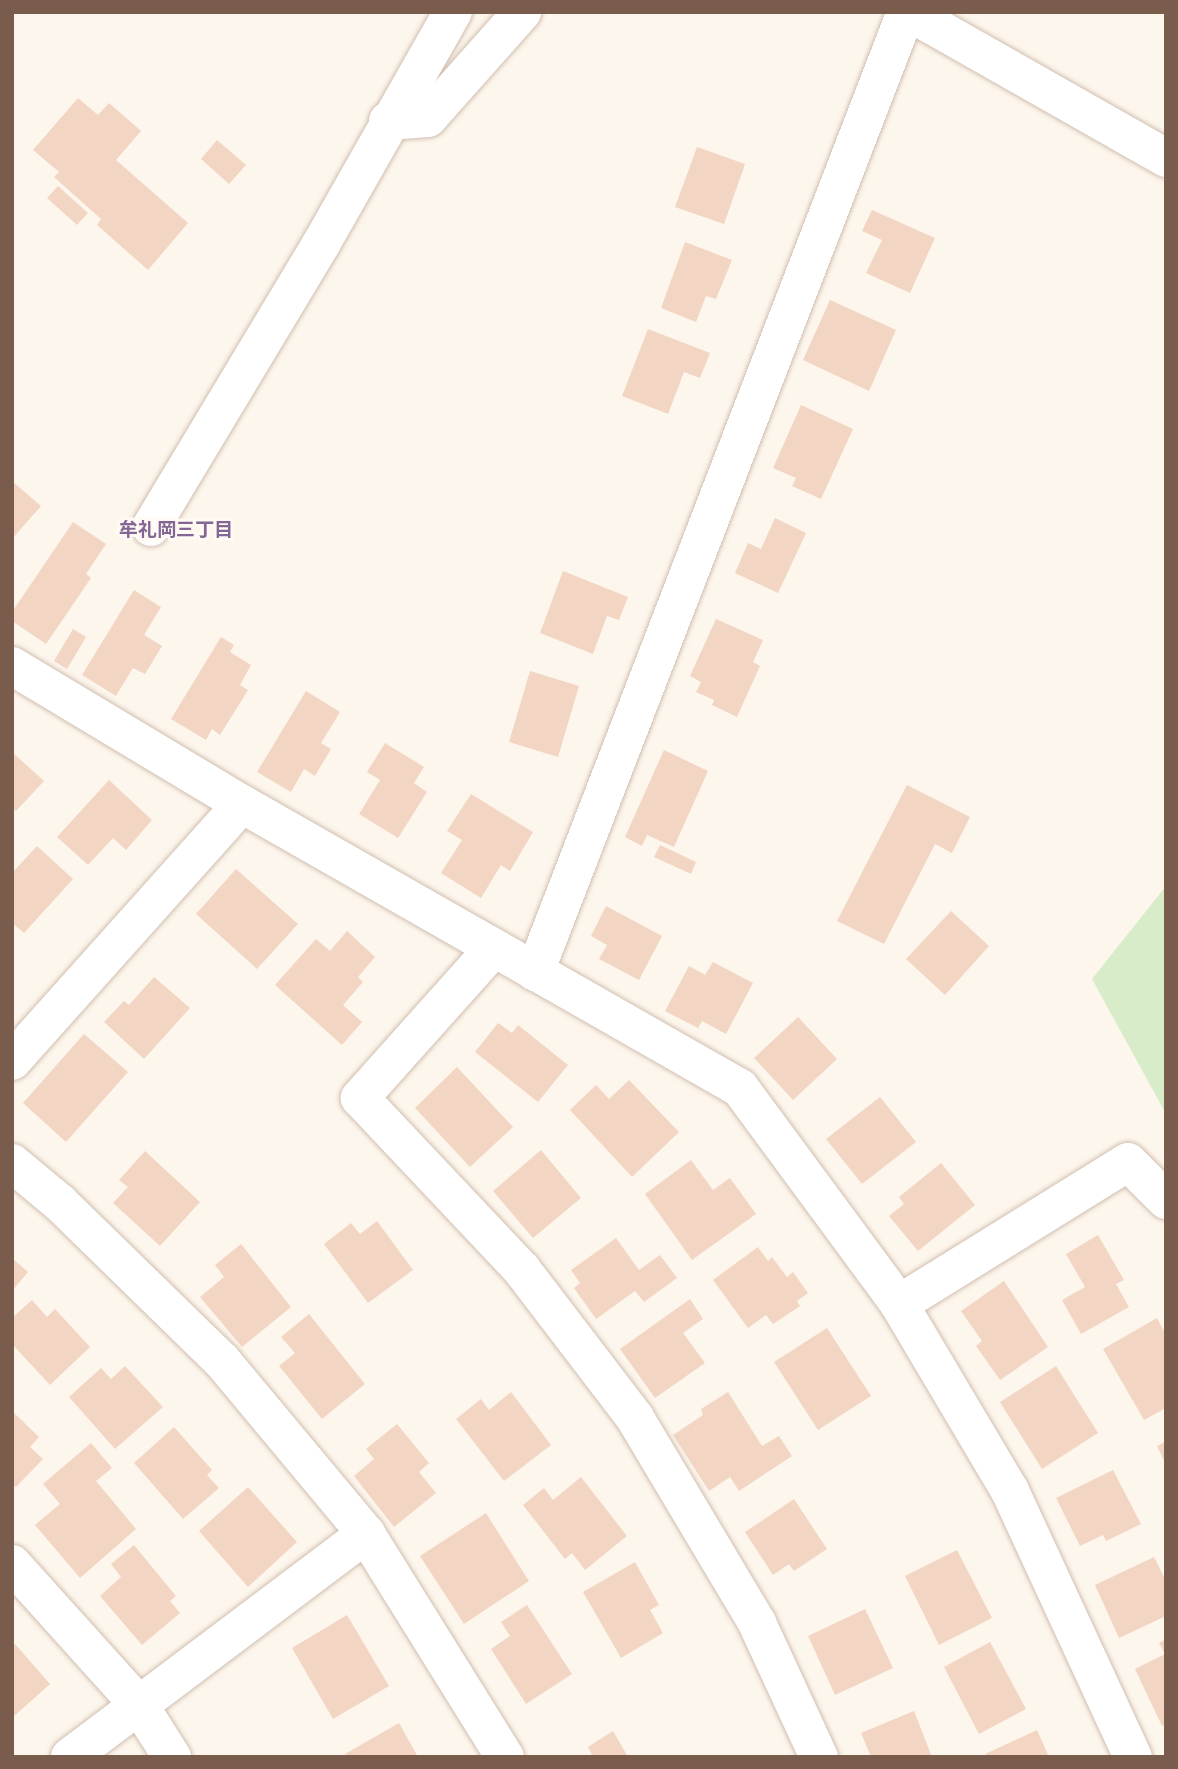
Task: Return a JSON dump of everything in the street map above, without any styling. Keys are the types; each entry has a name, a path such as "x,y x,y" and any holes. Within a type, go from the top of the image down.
{"street":[{"path":"151,527 321,244 388,121 453,12"},
{"path":"388,121 428,118 522,12"},
{"path":"535,972 908,12 1166,158"},
{"path":"12,666 242,804 740,1088 899,1304 1010,1491 1133,1757"},
{"path":"12,1061 242,804"},
{"path":"493,949 360,1098 522,1270 635,1418 757,1623 819,1757"},
{"path":"899,1304 1128,1162 1166,1200"},
{"path":"12,1163 60,1203 222,1361 366,1534 505,1757"},
{"path":"70,1757 366,1534"},
{"path":"12,1564 139,1705 172,1757"}],"green space":[{"path":"1166,886 1166,1114 1092,979"}],"building":[{"path":"78,98 98,115 109,103 141,131 116,160 188,223 148,270 97,225 101,219 54,177 59,172 33,150"},
{"path":"217,140 246,165 229,184 201,159"},
{"path":"697,147 745,164 724,224 675,207"},
{"path":"58,186 88,213 77,225 47,198"},
{"path":"872,210 935,238 910,293 866,273 882,240 862,231"},
{"path":"685,242 732,260 716,299 706,296 696,322 661,308"},
{"path":"830,300 896,330 869,391 803,360"},
{"path":"648,329 710,353 700,378 684,372 668,414 622,396"},
{"path":"801,405 853,429 821,499 792,486 796,478 773,468"},
{"path":"12,481 41,506 12,539"},
{"path":"775,518 806,533 778,593 735,573 748,543 761,549"},
{"path":"73,522 106,544 86,574 91,578 46,644 12,621 12,612"},
{"path":"563,571 628,597 619,620 607,616 593,654 540,633"},
{"path":"134,590 161,607 144,635 162,646 145,674 133,668 116,696 82,675"},
{"path":"716,619 763,640 753,662 760,666 737,717 712,705 714,700 696,692 701,682 690,676"},
{"path":"73,629 86,637 67,669 54,661"},
{"path":"221,637 234,645 230,652 251,665 240,685 248,690 220,735 212,729 206,740 171,719"},
{"path":"530,671 579,686 558,757 509,742"},
{"path":"306,691 340,712 321,743 331,749 315,776 304,769 291,792 257,772"},
{"path":"385,743 424,767 414,783 427,792 398,838 359,814 380,780 367,772"},
{"path":"664,750 708,771 674,847 647,835 642,846 625,837"},
{"path":"12,752 44,781 16,811 12,808"},
{"path":"109,780 152,820 126,850 113,838 88,865 57,837"},
{"path":"907,785 970,817 952,853 935,844 884,944 837,921"},
{"path":"471,794 533,832 510,871 501,865 481,898 441,873 462,840 447,831"},
{"path":"660,845 696,862 691,874 654,857"},
{"path":"37,846 73,879 24,933 12,923 12,873"},
{"path":"236,869 298,924 257,969 196,914"},
{"path":"606,906 662,936 639,980 599,959 607,945 591,936"},
{"path":"951,911 989,946 945,995 906,959"},
{"path":"347,931 375,957 358,977 363,982 343,1005 362,1022 342,1045 275,985 316,939 330,951"},
{"path":"713,962 753,983 726,1034 702,1021 698,1028 665,1011 689,966 705,975"},
{"path":"154,977 190,1008 144,1059 104,1022 124,1001 129,1005"},
{"path":"798,1017 837,1059 793,1100 754,1058"},
{"path":"498,1023 512,1033 518,1025 568,1065 538,1102 475,1052"},
{"path":"84,1034 128,1072 66,1142 23,1103"},
{"path":"457,1067 513,1127 470,1167 415,1108"},
{"path":"629,1080 679,1132 632,1177 570,1110 596,1085 609,1099"},
{"path":"880,1097 916,1142 862,1184 826,1139"},
{"path":"541,1150 581,1198 533,1238 493,1191"},
{"path":"145,1151 200,1202 160,1246 113,1203 128,1187 119,1180"},
{"path":"691,1160 713,1190 730,1178 756,1214 692,1260 645,1194"},
{"path":"941,1163 975,1205 918,1251 889,1216 904,1204 899,1197"},
{"path":"377,1221 413,1270 368,1303 324,1244 351,1223 360,1234"},
{"path":"1098,1235 1124,1280 1116,1284 1129,1307 1081,1334 1062,1300 1085,1287 1066,1254"},
{"path":"616,1238 639,1270 660,1255 677,1278 644,1302 635,1291 596,1319 574,1288 580,1283 571,1270"},
{"path":"241,1244 291,1307 242,1347 200,1297 224,1277 215,1265"},
{"path":"758,1247 768,1261 772,1257 787,1277 793,1272 808,1293 797,1301 800,1306 773,1324 766,1315 748,1328 713,1280"},
{"path":"12,1258 28,1272 12,1291"},
{"path":"1004,1281 1048,1347 1000,1380 976,1346 982,1341 961,1311"},
{"path":"690,1299 703,1319 683,1333 705,1363 655,1398 620,1349"},
{"path":"32,1300 47,1317 55,1309 90,1347 50,1385 12,1344 12,1318"},
{"path":"309,1314 365,1384 322,1419 279,1366 295,1353 281,1337"},
{"path":"1157,1318 1166,1335 1166,1408 1144,1420 1103,1349"},
{"path":"827,1328 871,1396 818,1430 774,1362"},
{"path":"125,1366 163,1407 115,1449 69,1397 101,1368 111,1379"},
{"path":"1056,1366 1098,1433 1042,1469 1000,1402"},
{"path":"511,1392 551,1445 504,1481 456,1419 481,1399 489,1410"},
{"path":"728,1392 762,1446 779,1436 792,1456 739,1491 730,1477 709,1491 673,1435 703,1415 701,1409"},
{"path":"12,1411 39,1437 30,1447 43,1459 16,1487 12,1484"},
{"path":"397,1424 429,1463 419,1472 436,1493 394,1527 354,1476 374,1459 366,1449"},
{"path":"174,1427 212,1470 207,1475 219,1488 183,1519 134,1463"},
{"path":"1166,1441 1166,1465 1157,1446"},
{"path":"91,1443 112,1468 96,1481 136,1529 80,1578 35,1525 60,1504 43,1484"},
{"path":"1113,1470 1141,1524 1106,1541 1103,1535 1080,1546 1056,1498"},
{"path":"581,1477 627,1536 585,1570 572,1553 565,1559 523,1505 544,1488 553,1500"},
{"path":"248,1487 297,1542 248,1587 199,1531"},
{"path":"794,1499 827,1549 794,1571 789,1564 773,1575 745,1532"},
{"path":"486,1513 529,1581 464,1624 420,1556"},
{"path":"134,1545 176,1596 170,1601 180,1613 142,1645 100,1596 121,1577 111,1564"},
{"path":"957,1550 992,1618 939,1645 905,1576"},
{"path":"1154,1557 1166,1581 1166,1616 1119,1638 1095,1585"},
{"path":"635,1562 659,1605 650,1610 663,1633 621,1658 583,1592"},
{"path":"527,1605 572,1674 526,1704 491,1649 510,1636 501,1622"},
{"path":"865,1609 893,1668 835,1695 808,1636"},
{"path":"347,1615 389,1686 333,1719 292,1648"},
{"path":"1166,1639 1166,1725 1162,1726 1135,1669 1165,1654 1159,1643"},
{"path":"990,1642 1026,1709 979,1734 944,1667"},
{"path":"15,1644 50,1684 12,1718 12,1646"},
{"path":"914,1711 932,1757 871,1757 861,1733"},
{"path":"399,1723 418,1757 347,1757 345,1754"},
{"path":"1037,1730 1049,1757 986,1757 985,1754"},
{"path":"613,1731 628,1757 593,1757 588,1747"}],"district":[{"name":"牟礼岡三丁目","path":"176,529"}]}
